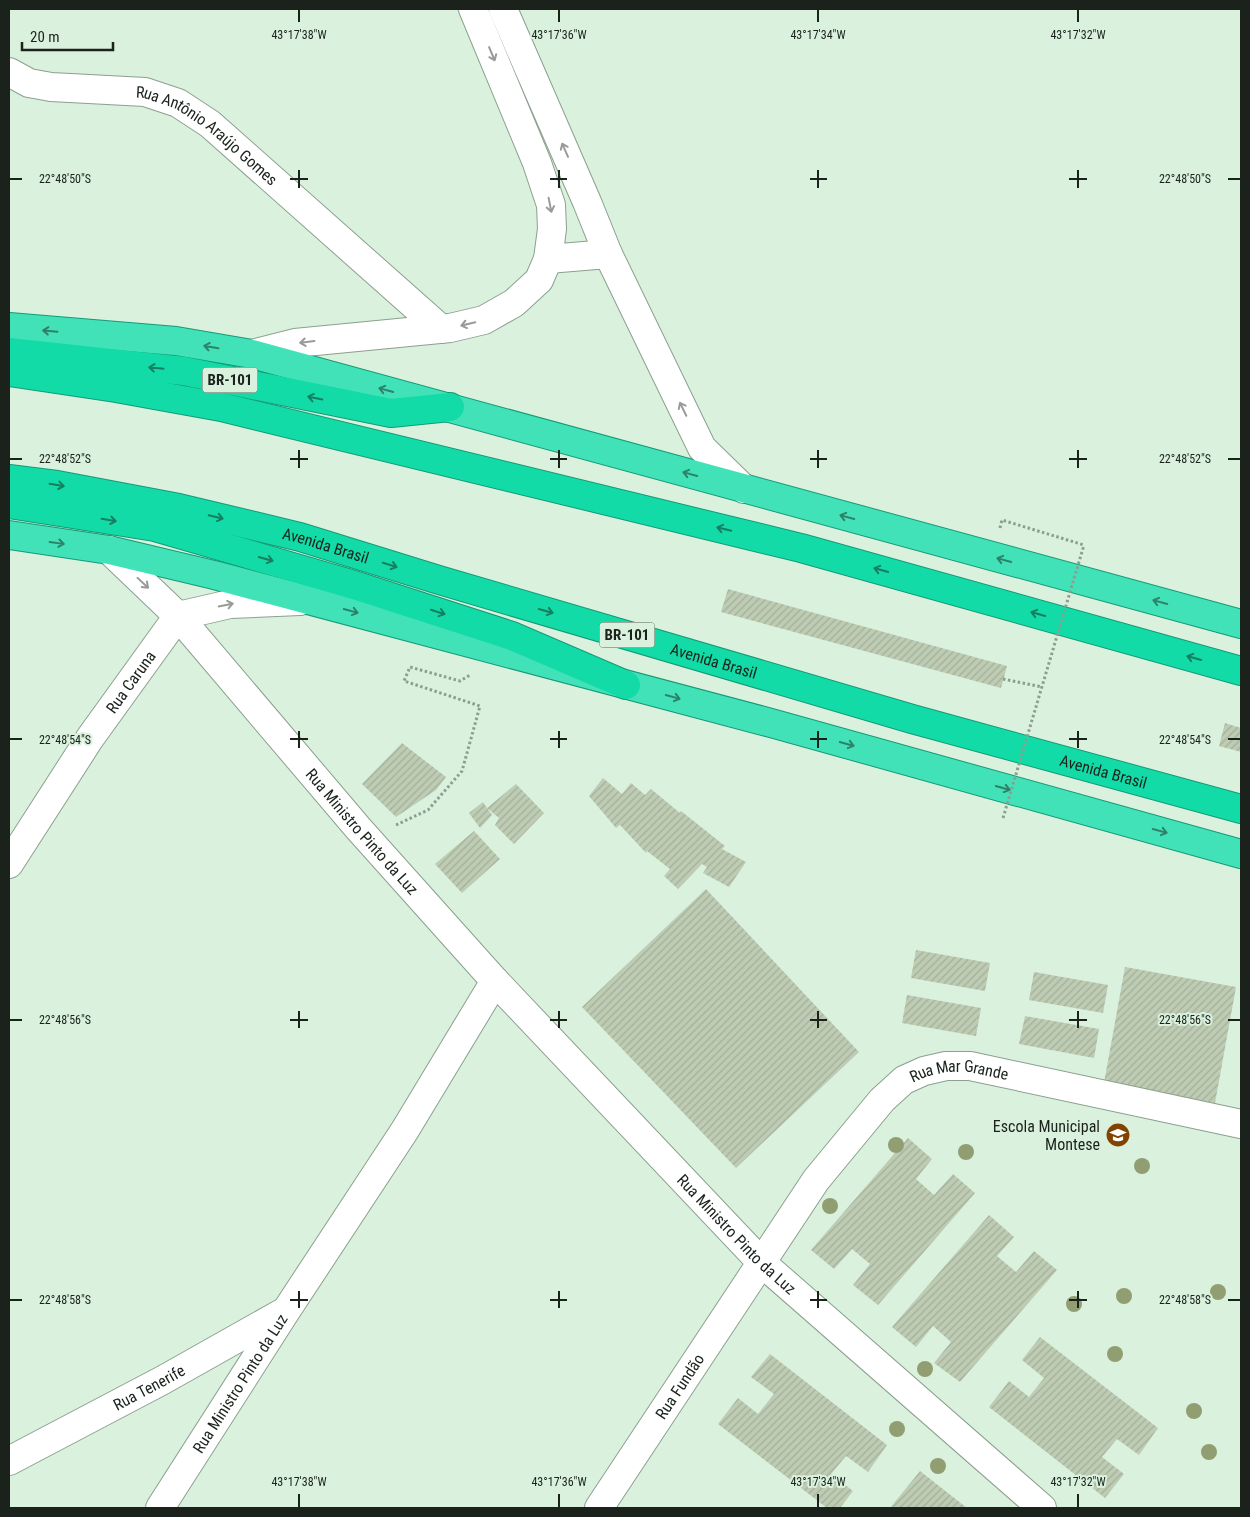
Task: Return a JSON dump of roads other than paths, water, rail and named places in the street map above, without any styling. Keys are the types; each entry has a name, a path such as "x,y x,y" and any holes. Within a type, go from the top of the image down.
{"highway":[{"path":"9,327 176,341 252,354 450,407"},
{"name":"BR-101","path":"9,352 184,371 391,413 450,407 1241,624"},
{"name":"BR-101","path":"9,372 116,388 221,407 782,543 1241,671"},
{"name":"Avenida Brasil","path":"9,479 57,485 179,508 300,537 449,583 912,719 1241,809"},
{"name":"BR-101","path":"9,504 155,527 345,582 512,636 626,685"},
{"path":"9,535 108,550 313,601"},
{"name":"BR-101","path":"313,601 771,723 1241,854"}],"street":[{"path":"252,354 295,343 442,329 484,320 514,304 539,280 548,259 552,229 551,205 537,163 473,9"},
{"path":"503,9 608,254 702,448 744,489"},
{"name":"Rua Antônio Araújo Gomes","path":"9,72 29,82 50,87 146,92 178,103 210,124 442,329"},
{"path":"548,259 608,254"},
{"name":"Rua Ministro Pinto da Luz","path":"108,550 178,616 358,828 495,981 762,1263 1042,1508"},
{"path":"178,616 230,604 313,601"},
{"name":"Rua Caruna","path":"9,864 90,738 178,616"},
{"name":"Rua Ministro Pinto da Luz","path":"160,1508 405,1130 495,981"},
{"name":"Rua Mar Grande","path":"762,1263 816,1180 882,1100 904,1080 924,1071 946,1066 970,1066 1241,1124"},
{"name":"Rua Fundão","path":"599,1508 762,1263"},
{"name":"Rua Tenerife","path":"9,1461 163,1380 286,1311"}],"place":[{"name":"Escola Municipal Montese","path":"1118,1135"}]}
